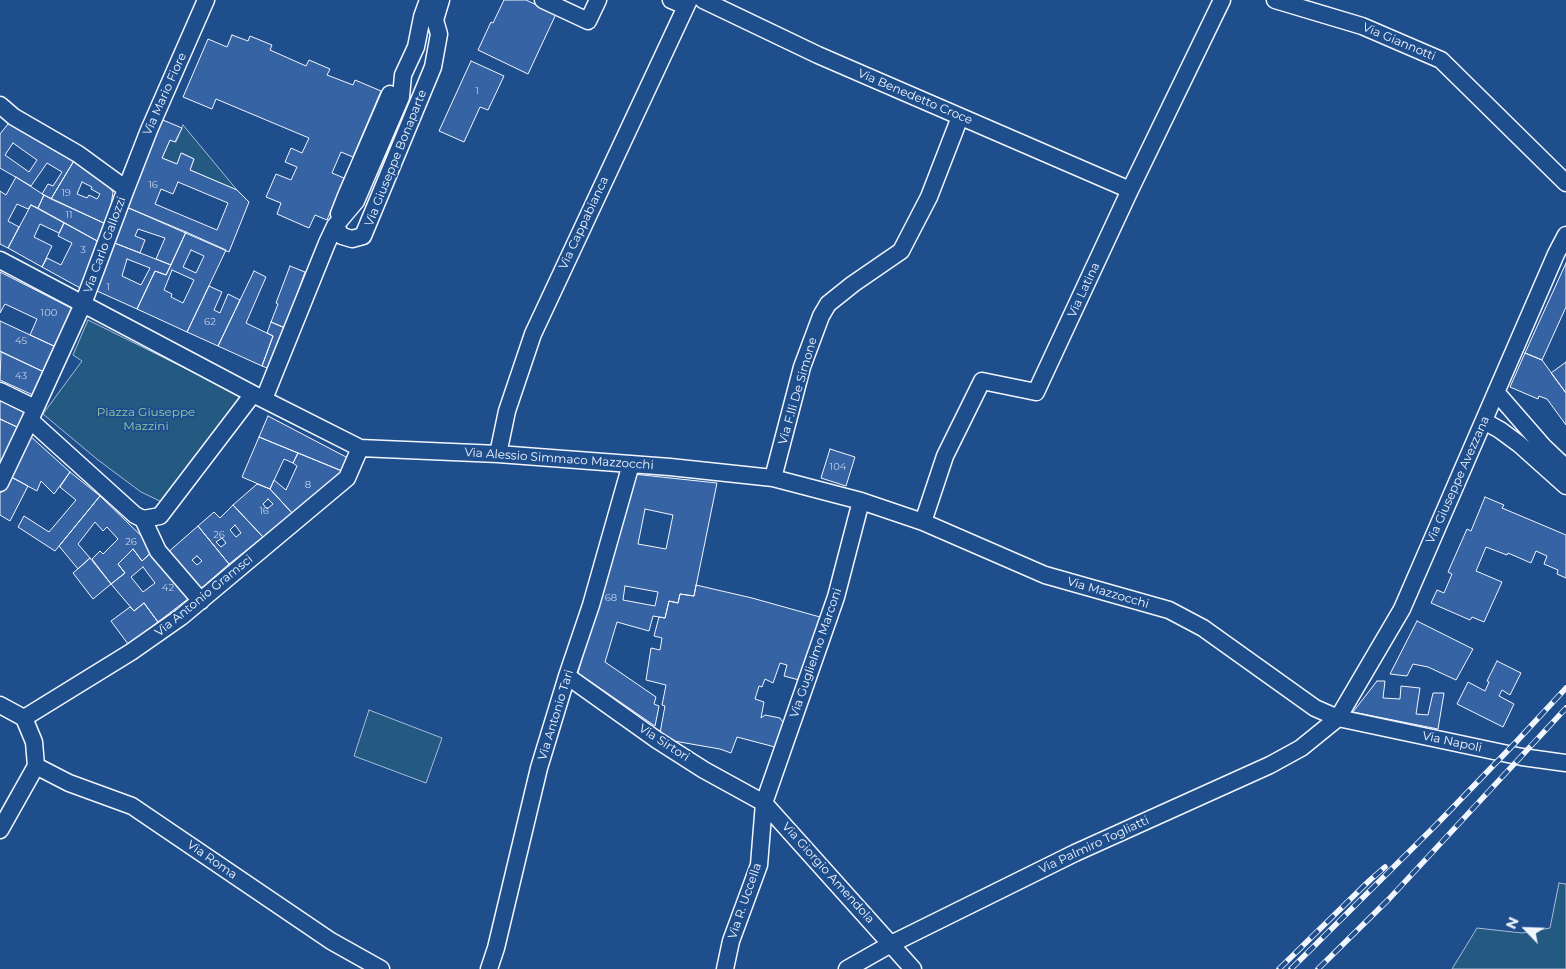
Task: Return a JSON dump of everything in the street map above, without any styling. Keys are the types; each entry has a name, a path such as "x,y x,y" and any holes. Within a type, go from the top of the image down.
{"street":[{"name":"Via Mario Fiore","path":"126,189 149,130 206,0"},
{"name":"Via Giuseppe Bonaparte","path":"259,397 335,226 356,201 401,97 403,75 416,44 428,0"},
{"name":"Via Giuseppe Bonaparte","path":"335,226 342,236 352,240 363,236 433,67 439,34 435,20 442,0"},
{"path":"543,0 588,21 598,0"},
{"name":"Via Benedetto Croce","path":"703,0 818,55 1130,190"},
{"name":"Via Latina","path":"923,522 946,456 982,381 1036,392 1130,190 1222,0"},
{"name":"Via Giannotti","path":"1275,0 1362,26 1441,60 1566,183"},
{"name":"Via Cappabianca","path":"498,454 507,411 533,334 682,2"},
{"path":"416,44 427,48 437,48"},
{"name":"Via Carlo Gallozzi","path":"0,105 14,117 78,154 126,189 83,304"},
{"name":"Via F.lli De Simone","path":"773,478 802,367 821,316 828,304 901,251 929,197 960,117"},
{"name":"Via Giuseppe Avezzana","path":"1338,718 1402,609 1556,254 1566,235"},
{"path":"0,260 259,397 160,516 143,519 135,515 32,414 0,391"},
{"path":"0,483 83,304"},
{"path":"1496,392 1543,446 1566,468"},
{"name":"Via Alessio Simmaco Mazzocchi","path":"259,397 360,448 498,454 631,464 773,478 861,501"},
{"path":"1484,421 1519,444 1566,486"},
{"name":"Via Antonio Gramsci","path":"24,718 131,652 201,601 346,478 360,448"},
{"name":"Via Antonio Tari","path":"489,969 540,768 567,676 591,605 631,464"},
{"name":"Via Mazzocchi","path":"861,501 923,522 1045,575 1169,610 1203,628 1315,708 1338,718"},
{"name":"Via Guglielmo Marconi","path":"764,804 836,597 861,501"},
{"path":"143,519 158,551 201,601"},
{"name":"Via Sirtori","path":"567,676 657,740 704,770 764,804"},
{"path":"0,706 24,718 34,742 36,766 0,830"},
{"name":"Via Napoli","path":"1338,718 1522,757 1566,763"},
{"name":"Via Palmiro Togliatti","path":"847,969 891,944 1075,852 1270,765 1301,748 1338,718"},
{"name":"Via Roma","path":"36,766 69,783 132,806 331,942 381,969"},
{"name":"Via Giorgio Amendola","path":"764,804 914,969"},
{"name":"Via R. Uccella","path":"725,969 732,941 759,865 764,804"}],"green space":[{"path":"183,125 237,190 190,170 194,159 182,153 177,164 162,158 170,140 176,142"},
{"name":"Piazza Giuseppe Mazzini","path":"88,320 241,396 164,503 141,492 98,460 43,414 82,361 73,355"},
{"path":"369,710 442,738 426,783 354,756"},
{"path":"1559,883 1566,884 1566,969 1452,969 1477,928 1522,933 1550,928"}],"building":[{"path":"504,0 526,0 556,14 528,74 478,50"},
{"path":"232,35 248,41 250,36 272,45 270,50 306,66 309,60 330,69 327,75 353,85 355,80 381,91 353,157 341,152 332,173 344,178 327,220 315,215 309,228 277,214 281,203 266,197 276,174 291,180 297,167 285,162 291,148 302,153 309,138 216,99 212,109 183,97 208,39 227,47"},
{"path":"471,61 504,76 488,110 480,107 464,142 439,131"},
{"path":"158,118 182,128 175,142 170,140 162,158 177,164 181,153 194,159 190,170 237,190 249,202 229,252 124,206","holes":["178,182 228,203 217,230 155,204 161,189 173,194"]},
{"path":"12,119 75,159 51,199 42,194 48,184 53,186 62,172 47,163 31,186 0,168 0,134","holes":["13,143 37,160 29,172 5,155"]},
{"path":"75,159 96,171 113,192 108,225 51,199","holes":["82,182 92,187 91,189 100,194 97,199 89,195 87,198 77,194"]},
{"path":"16,177 44,195 38,208 31,205 28,209 17,204 8,221 19,227 8,248 0,244 0,191 6,195"},
{"path":"44,195 108,225 101,243 38,208"},
{"path":"31,205 64,223 59,233 40,224 34,237 52,246 42,267 8,248"},
{"path":"124,206 186,232 171,265 156,259 165,238 138,229 135,236 145,240 140,253 112,242"},
{"path":"64,223 101,243 82,289 42,267 47,258 61,265 72,243 58,236"},
{"path":"186,232 226,250 187,332 137,309 155,271 166,275","holes":["191,250 204,256 196,273 183,267","172,270 194,280 183,303 171,297 172,294 164,290"]},
{"path":"112,242 171,265 166,275 155,271 137,309 97,291","holes":["127,259 150,268 141,285 122,276"]},
{"path":"1566,263 1566,307 1542,360 1525,353"},
{"path":"290,266 305,272 285,328 271,322"},
{"path":"254,271 266,277 246,323 273,336 262,366 218,346"},
{"path":"0,272 73,309 56,347 30,335 37,319 5,304 0,313"},
{"path":"209,286 222,292 214,310 220,313 228,294 240,300 218,346 187,332"},
{"path":"0,321 56,347 44,372 0,351"},
{"path":"271,322 285,328 270,369 262,366 273,336 267,333"},
{"path":"1,352 44,372 33,395 0,380"},
{"path":"1525,353 1542,360 1566,393 1566,425 1547,399 1539,396 1538,399 1510,387"},
{"path":"1566,362 1566,393 1551,373"},
{"path":"0,396 26,408 17,427 0,419"},
{"path":"268,416 348,458 342,471 259,437"},
{"path":"0,419 17,427 0,464"},
{"path":"29,435 70,472 54,494 41,481 37,491 9,476"},
{"path":"259,437 298,453 293,463 284,459 270,489 242,477"},
{"path":"830,449 855,457 846,486 821,478"},
{"path":"298,453 342,471 340,475 292,513 270,489 274,480 286,490 297,466 293,463"},
{"path":"70,472 100,496 55,551 18,527 24,516 49,532 76,500 60,487"},
{"path":"633,474 717,483 694,596 680,594 678,603 669,601 665,618 653,616 649,631 617,622 605,662 656,697 654,704 659,706 655,726 578,673","holes":["645,509 673,515 666,549 638,544","625,586 658,592 655,606 623,600"]},
{"path":"8,475 28,486 10,521 0,515 0,490"},
{"path":"257,484 270,489 292,513 263,537 233,505","holes":["268,499 273,504 267,509 263,504"]},
{"path":"100,496 155,549 142,561 133,549 118,564 125,573 111,584 92,559 100,551 103,554 118,539 107,527 103,531 95,522 78,544 90,558 78,569 59,546"},
{"path":"1485,497 1504,505 1502,508 1566,535 1566,578 1557,574 1558,570 1544,564 1547,556 1536,551 1531,563 1508,553 1507,555 1486,547 1476,571 1502,582 1484,622 1472,617 1470,620 1431,603 1437,590 1444,593 1452,574 1448,572 1467,529 1471,531"},
{"path":"233,505 263,537 229,564 198,526 214,512 220,518","holes":["235,525 241,533 236,537 230,530","222,538 226,543 221,547 216,542"]},
{"path":"198,526 229,564 198,591 166,554","holes":["197,556 202,561 197,565 192,560"]},
{"path":"133,549 142,561 155,549 193,595 158,622 144,603 134,611 111,584 125,573 118,564","holes":["143,567 155,583 143,592 131,577"]},
{"path":"90,558 111,584 93,599 73,573"},
{"path":"696,585 820,617 799,680 784,676 787,665 780,663 773,683 765,679 762,687 759,686 755,699 764,702 761,718 765,715 780,718 784,724 781,742 775,747 737,737 731,753 720,749 674,741 660,733 665,706 662,705 666,685 646,680 651,648 660,650 662,638 654,636 659,617 665,618 669,601 678,603 680,594 694,596"},
{"path":"144,603 158,622 128,644 111,621 130,607 134,611"},
{"path":"1417,621 1473,649 1456,680 1428,667 1413,664 1407,676 1390,674"},
{"path":"1497,661 1521,673 1510,695 1502,690 1499,696 1514,704 1503,727 1457,704 1468,682 1485,691 1489,682 1487,681"},
{"path":"1377,681 1385,681 1383,698 1400,699 1401,686 1420,688 1416,714 1428,715 1433,693 1444,693 1438,729 1353,712"}],"railway":[{"path":"1291,969 1435,826 1566,688"},
{"path":"1318,969 1389,899 1566,708"},
{"path":"1279,969 1385,867"}]}
